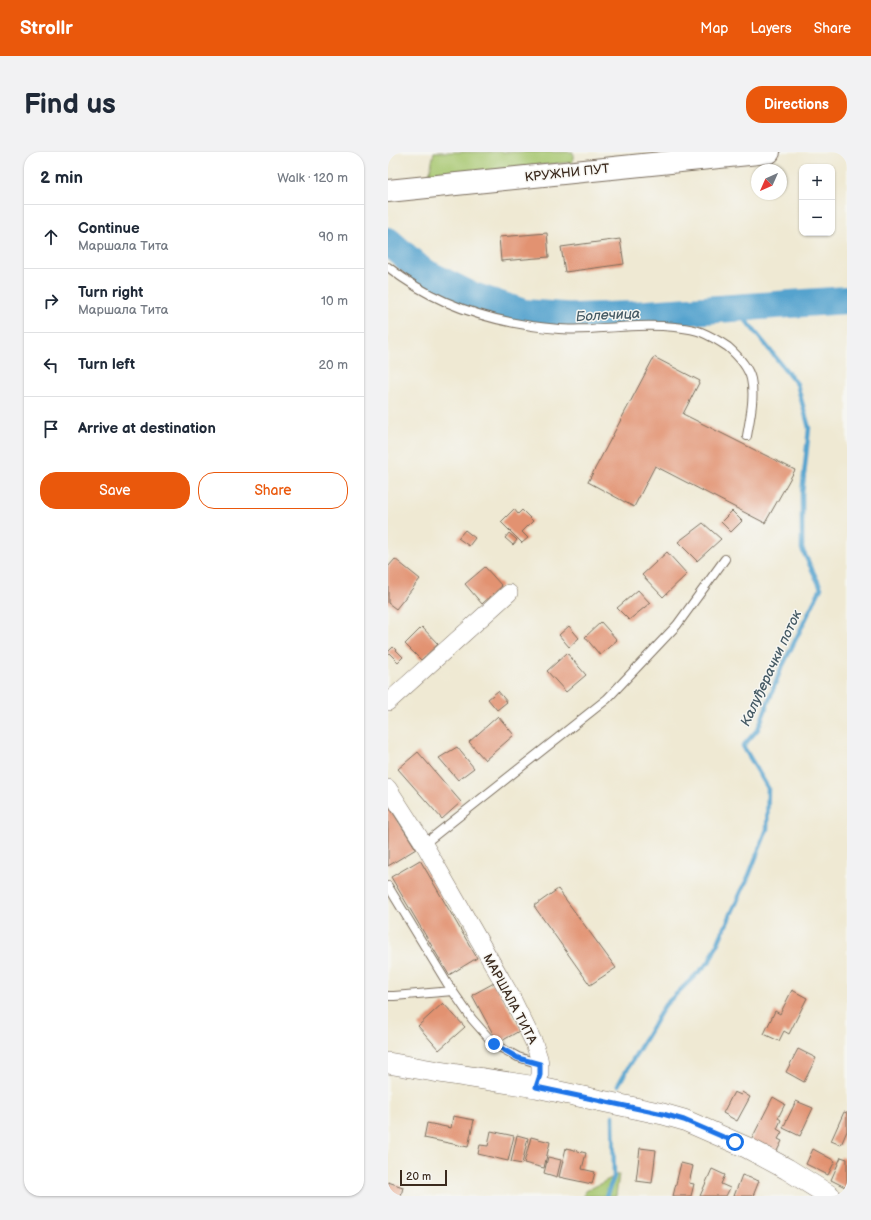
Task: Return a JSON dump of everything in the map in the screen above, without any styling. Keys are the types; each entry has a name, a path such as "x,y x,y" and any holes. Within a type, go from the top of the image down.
{"main road":[{"name":"КРУЖНИ ПУТ","path":"388,192 769,152"}],"street":[{"path":"388,702 509,593"},
{"name":"МАРШАЛА ТИТА","path":"388,788 424,844 511,996 534,1043 540,1064 540,1075 536,1087"},
{"path":"388,1062 439,1072 536,1087 663,1114 684,1120 748,1148 787,1169 830,1196"}],"lane":[{"path":"388,267 431,296 480,316 561,330 656,325 689,329 712,337 734,352 744,365 751,378 751,414 747,436"},
{"path":"424,844 607,699 677,625 725,559"},
{"path":"388,886 472,1019 494,1044 518,1058 540,1064"},
{"path":"388,996 453,991"}],"green space":[{"path":"434,152 573,152 573,162 429,176"},
{"path":"619,1174 616,1196 583,1196 586,1191"}],"building":[{"path":"547,233 549,257 501,261 499,237"},
{"path":"620,239 624,264 565,272 561,247"},
{"path":"654,357 700,381 683,414 795,470 765,523 655,466 634,507 588,482"},
{"path":"514,509 518,514 522,510 533,521 522,532 528,538 522,543 501,522"},
{"path":"732,511 742,521 731,532 721,522"},
{"path":"703,523 721,539 697,561 678,542"},
{"path":"465,530 475,538 469,546 458,538"},
{"path":"509,533 517,540 513,545 505,538"},
{"path":"667,552 687,574 663,597 642,575"},
{"path":"395,559 420,579 396,609 388,603 388,567"},
{"path":"485,567 502,586 482,604 465,584"},
{"path":"638,590 650,603 629,620 617,608"},
{"path":"601,622 617,640 600,655 585,637"},
{"path":"569,626 579,638 569,647 559,635"},
{"path":"422,627 438,644 421,660 405,644"},
{"path":"393,647 403,657 398,662 388,652"},
{"path":"567,653 586,675 566,692 547,671"},
{"path":"498,691 507,702 497,710 488,699"},
{"path":"498,716 514,735 485,760 469,742"},
{"path":"457,747 474,768 458,780 439,758"},
{"path":"418,752 461,802 442,819 398,769"},
{"path":"388,805 416,849 388,866"},
{"path":"420,860 477,958 449,975 391,877"},
{"path":"558,889 616,968 590,985 534,906"},
{"path":"494,983 521,1030 498,1043 472,995"},
{"path":"792,990 807,998 789,1034 784,1031 779,1041 764,1034 775,1011 780,1014"},
{"path":"443,1003 465,1027 439,1050 418,1026"},
{"path":"798,1049 816,1058 804,1082 786,1072"},
{"path":"734,1092 741,1095 742,1092 750,1097 737,1121 723,1113"},
{"path":"773,1097 785,1104 778,1118 781,1120 777,1129 782,1132 778,1139 782,1141 774,1157 749,1144"},
{"path":"796,1101 813,1108 800,1136 783,1128"},
{"path":"844,1112 847,1113 847,1131 841,1145 831,1141"},
{"path":"453,1116 474,1120 468,1147 424,1138 427,1123 451,1128"},
{"path":"491,1131 514,1136 508,1161 478,1154 480,1145 488,1146"},
{"path":"517,1135 528,1138 522,1164 511,1162"},
{"path":"531,1137 550,1142 544,1168 524,1163"},
{"path":"566,1148 586,1153 582,1169 595,1172 592,1184 559,1177"},
{"path":"640,1148 656,1150 652,1183 636,1181"},
{"path":"813,1149 835,1161 828,1175 806,1164"},
{"path":"548,1157 561,1160 557,1177 544,1173"},
{"path":"841,1157 847,1159 847,1188 831,1180"},
{"path":"681,1163 693,1166 689,1183 694,1184 691,1196 673,1196"},
{"path":"712,1169 725,1175 721,1184 730,1188 726,1196 700,1196"},
{"path":"742,1175 759,1181 753,1196 734,1196"},
{"path":"388,1182 403,1187 401,1196 388,1196"}],"waterway":[{"name":"Болечица","path":"388,241 422,271 470,295 524,313 576,317 633,315 847,300"},
{"name":"Калуђерачки поток","path":"618,1085 665,1005 709,962 749,875 767,829 768,788 743,746 758,729 780,671 821,588 802,549 802,494 809,428 797,384 736,308"},
{"name":"Калуђерачки поток","path":"606,1196 614,1177 613,1116"}],"route":[{"path":"494,1044 518,1058 540,1064 540,1075 536,1087 663,1114 684,1120 735,1142"}]}
